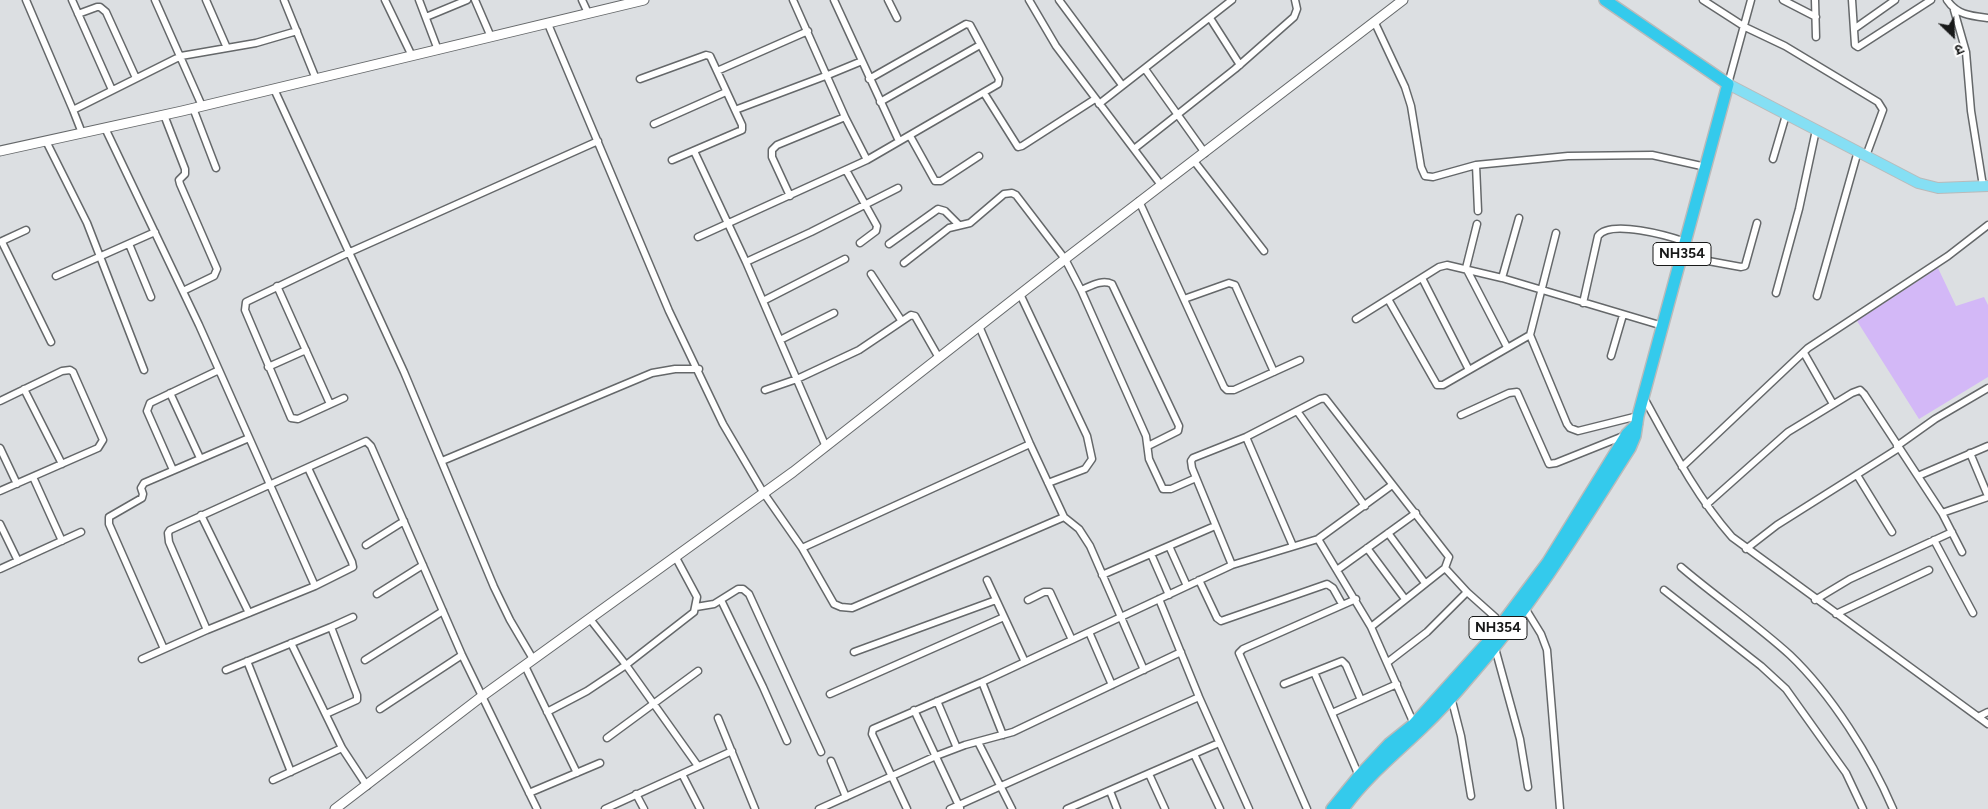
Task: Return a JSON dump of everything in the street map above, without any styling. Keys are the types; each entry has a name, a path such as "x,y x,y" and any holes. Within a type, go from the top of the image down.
{"highway":[{"path":"1605,0 1728,84"},
{"name":"NH354","path":"1332,809 1389,744 1414,724 1505,626 1525,608 1555,567 1630,448 1635,436 1643,397 1728,84"},
{"name":"NH354","path":"1343,809 1396,750 1422,728 1495,648 1505,626 1548,562 1637,420"}],"main road":[{"path":"1728,84 1927,186 1938,188 1985,186"}],"street":[{"path":"26,0 82,133"},
{"path":"72,0 112,90"},
{"path":"155,0 181,56 216,168"},
{"path":"206,0 227,48"},
{"path":"284,0 316,79"},
{"path":"385,0 412,56"},
{"path":"419,0 438,50"},
{"path":"426,18 467,0"},
{"path":"475,0 491,37"},
{"path":"582,0 588,14"},
{"path":"0,151 164,115 644,0"},
{"path":"793,0 845,117 868,160"},
{"path":"834,0 899,142"},
{"path":"888,0 897,18"},
{"path":"1029,0 1056,46 1161,184"},
{"path":"1059,0 1122,85"},
{"path":"984,93 1018,147 1022,146 1122,85 1232,0"},
{"path":"1134,149 1240,65 1294,17 1297,9 1295,0"},
{"path":"335,809 533,659 826,447 1139,201 1205,153 1403,0"},
{"path":"1703,0 1745,27 1770,38 1817,64 1882,106 1882,113 1862,154 1817,296"},
{"path":"1728,84 1751,0"},
{"path":"1783,0 1816,17"},
{"path":"1815,0 1816,37"},
{"path":"1852,0 1855,45 1858,47 1931,0"},
{"path":"1854,28 1889,2 1895,0"},
{"path":"1947,0 1954,10 1966,52 1971,111 1985,186"},
{"path":"78,14 100,6 106,12 136,78"},
{"path":"1954,10 1963,14 1988,18"},
{"path":"1210,18 1240,65"},
{"path":"1375,23 1405,87 1411,106 1422,172 1425,176 1433,177 1476,165 1568,156 1662,156 1706,167"},
{"path":"548,24 669,311 731,438 763,492 802,548 834,604 852,608 1064,517"},
{"path":"698,238 868,160 984,93 998,84 999,79 970,25 962,25 869,78"},
{"path":"73,110 181,56 266,41 297,31"},
{"path":"717,71 808,31"},
{"path":"880,102 980,44"},
{"path":"640,78 706,54 710,56 742,125 740,132 672,160"},
{"path":"735,110 828,76 862,60"},
{"path":"1145,69 1205,153"},
{"path":"274,89 350,252 442,460 494,587 510,620 533,659"},
{"path":"654,124 726,92"},
{"path":"1773,159 1786,114"},
{"path":"164,115 185,169 185,174 179,182 217,269 214,276 183,291"},
{"path":"790,196 772,157 772,150 777,145 845,117"},
{"path":"105,128 183,291 315,586"},
{"path":"1776,293 1799,210 1816,130"},
{"path":"910,136 935,181 941,181 978,156"},
{"path":"46,141 87,223 144,370"},
{"path":"344,398 298,419 291,418 244,306 249,299 598,141"},
{"path":"694,151 746,262 826,447"},
{"path":"1194,161 1264,251"},
{"path":"1476,165 1478,212"},
{"path":"846,170 877,228 860,243"},
{"path":"746,262 898,188"},
{"path":"904,263 946,230 970,223 1004,194 1012,193 1016,195 1065,259 1081,290 1146,436 1149,459 1163,489 1171,489 1196,478"},
{"path":"1139,201 1227,390 1234,390 1300,360"},
{"path":"889,244 938,209 944,211 959,225"},
{"path":"1502,278 1519,218"},
{"path":"1681,256 1741,267 1745,266 1757,223"},
{"path":"1478,224 1466,268 1507,347"},
{"path":"1682,467 1804,353 1948,256 1988,225"},
{"path":"26,230 1,242 51,342"},
{"path":"1583,303 1600,233 1608,230 1645,230 1686,242"},
{"path":"56,276 155,232"},
{"path":"1556,232 1530,335 1570,428 1578,431 1637,420"},
{"path":"129,244 151,297"},
{"path":"763,301 846,259"},
{"path":"1356,319 1443,265 1466,268 1502,278 1662,326"},
{"path":"872,274 901,320"},
{"path":"1422,278 1469,370"},
{"path":"1081,290 1101,282 1112,284 1179,426 1178,431 1148,446"},
{"path":"1184,299 1229,283 1235,285 1274,372"},
{"path":"277,286 330,404"},
{"path":"1020,294 1087,436 1092,459 1085,468 1048,483"},
{"path":"1388,299 1435,384 1443,385 1530,335"},
{"path":"780,340 834,313"},
{"path":"1611,356 1623,314"},
{"path":"765,390 859,350 911,315 916,316 939,358"},
{"path":"979,326 1064,517 1086,539 1144,670"},
{"path":"268,366 306,350"},
{"path":"1804,353 1833,404"},
{"path":"442,460 652,373 675,369 698,369"},
{"path":"0,401 62,371 68,370 73,372 103,440 98,448 0,492"},
{"path":"173,470 147,411 150,403 219,370"},
{"path":"1746,549 1777,525 1857,475 1935,419 1988,388"},
{"path":"24,389 62,464"},
{"path":"1706,505 1788,432 1856,391 1862,392 1942,514 1962,552"},
{"path":"1461,415 1509,393 1517,392 1549,464 1556,463 1627,434"},
{"path":"170,393 200,458"},
{"path":"1643,397 1682,467 1706,505 1732,537 1815,600 1988,724"},
{"path":"1232,565 1191,465 1193,458 1246,437 1325,398 1449,557 1445,568 1371,627"},
{"path":"1297,411 1365,506"},
{"path":"1246,437 1293,546"},
{"path":"164,649 108,520 110,515 142,498 144,483 249,438"},
{"path":"207,630 168,537 170,530 366,441 371,446 462,655 537,809"},
{"path":"802,548 1030,444"},
{"path":"1918,476 1988,446"},
{"path":"0,448 17,484"},
{"path":"1942,514 1988,496 1970,453"},
{"path":"142,659 350,570 353,565 308,468"},
{"path":"1857,475 1892,532"},
{"path":"34,477 62,541"},
{"path":"908,809 872,731 876,727 982,682 1232,565 1318,539 1392,485"},
{"path":"1337,570 1416,513"},
{"path":"201,515 249,613"},
{"path":"366,545 404,521"},
{"path":"0,524 18,561"},
{"path":"1102,575 1215,526"},
{"path":"0,569 81,532"},
{"path":"1815,600 1850,579 1952,532"},
{"path":"1388,533 1425,583"},
{"path":"1318,539 1356,599 1371,627 1414,724"},
{"path":"1934,540 1973,614"},
{"path":"1169,546 1187,586"},
{"path":"1367,548 1405,599"},
{"path":"1151,554 1169,595"},
{"path":"547,712 587,691 626,665 694,612 697,597 675,556"},
{"path":"377,594 423,565"},
{"path":"1680,567 1778,645 1804,671 1862,749 1884,787 1893,809"},
{"path":"1445,568 1467,592 1505,626"},
{"path":"1836,614 1930,570"},
{"path":"987,580 1025,662"},
{"path":"1200,580 1217,618 1221,621 1328,584 1333,588 1342,604"},
{"path":"696,607 710,606 738,589 742,589 749,594 821,752"},
{"path":"1664,590 1761,666 1786,690 1846,773 1863,809"},
{"path":"1028,600 1044,592 1050,592 1072,640"},
{"path":"1388,662 1427,632 1467,592"},
{"path":"1159,599 1199,697 1249,809"},
{"path":"1308,809 1239,654 1243,648 1356,599"},
{"path":"720,600 763,687 786,741"},
{"path":"854,652 996,600"},
{"path":"1525,608 1541,634 1547,650 1560,809"},
{"path":"365,660 443,611"},
{"path":"226,670 353,617"},
{"path":"830,694 1004,617"},
{"path":"590,619 626,665 698,766"},
{"path":"326,714 355,701 357,698 330,627"},
{"path":"1089,632 1112,685"},
{"path":"291,642 342,748 367,786"},
{"path":"1495,648 1519,732 1528,787"},
{"path":"818,809 936,756 1003,735 1181,652"},
{"path":"380,709 462,655"},
{"path":"247,661 291,772"},
{"path":"1284,684 1340,661 1344,662 1361,700"},
{"path":"525,666 577,773"},
{"path":"607,738 698,671"},
{"path":"1314,672 1359,776"},
{"path":"982,682 1003,735"},
{"path":"1332,713 1397,684"},
{"path":"950,809 960,807 1199,697"},
{"path":"1451,697 1461,736 1471,796"},
{"path":"937,701 957,748"},
{"path":"914,710 960,807"},
{"path":"1978,716 1988,712"},
{"path":"718,718 755,809"},
{"path":"978,742 1012,809"},
{"path":"1068,809 1219,743"},
{"path":"272,780 342,748"},
{"path":"605,809 732,751"},
{"path":"1194,754 1220,809"},
{"path":"831,761 846,797"},
{"path":"529,793 600,764"},
{"path":"682,774 700,809"},
{"path":"1149,774 1165,809"},
{"path":"1110,791 1117,809"},
{"path":"636,794 644,809"}],"shaded area":[{"path":"1938,268 1956,306 1984,297 1988,305 1988,377 1919,419 1857,321"}]}
